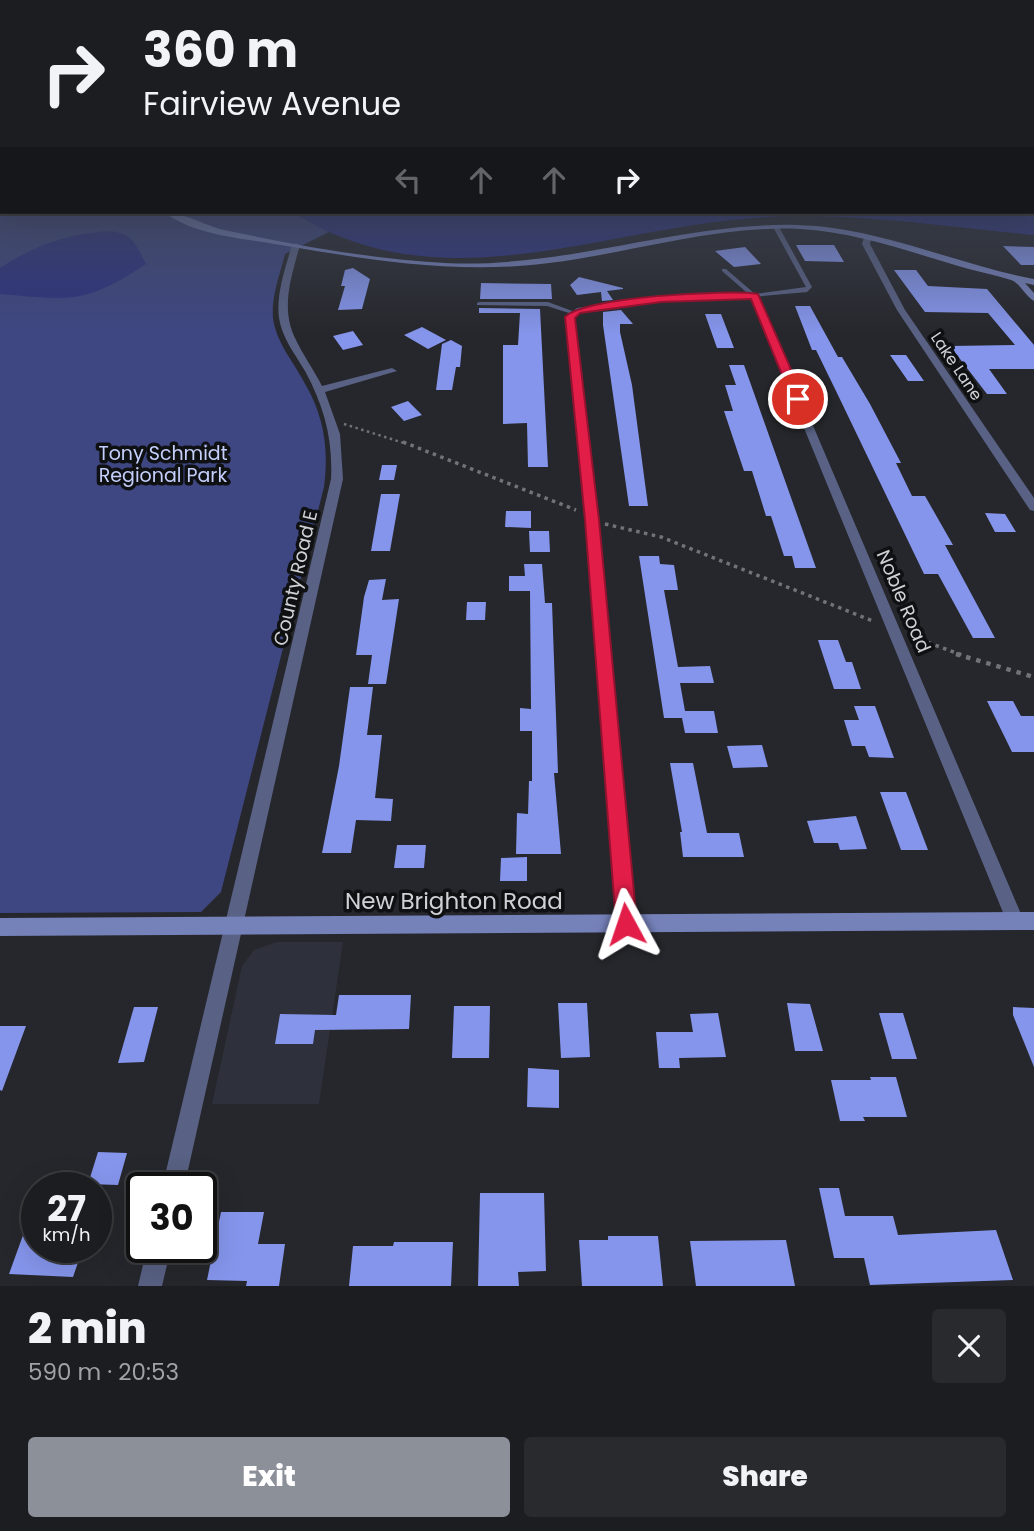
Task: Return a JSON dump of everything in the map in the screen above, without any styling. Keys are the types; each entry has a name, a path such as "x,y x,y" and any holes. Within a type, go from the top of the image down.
{"street":[{"path":"174,214 213,228 409,265 491,265 572,258 706,232 776,227 825,229 868,236 967,268 1034,282"},
{"name":"Lake Lane","path":"868,236 866,244 901,310 1034,507"},
{"name":"County Road E","path":"177,1172 336,488 339,459 334,421 287,332 284,318 285,290 296,245"},
{"path":"1017,279 1034,298"},
{"path":"626,924 592,520 570,317 572,312 661,299 754,296"},
{"name":"Noble Road","path":"754,296 896,630 1025,921"},
{"path":"320,390 392,371"},
{"name":"New Brighton Road","path":"0,927 1025,921"},
{"path":"150,1286 155,1263"}],"lane":[{"path":"724,270 754,296 803,292 809,287 776,227"},
{"path":"479,304 548,304 572,312"}],"path":[{"path":"334,421 403,442 574,509 592,520 661,537 948,651 1034,677"}],"shaded area":[{"path":"296,214 1034,214 1034,235 846,217 770,217 676,228 564,248 453,258 399,253 345,239"},
{"path":"110,231 129,237 146,264 107,287 76,297 44,298 0,294 0,268 13,260 66,238"},
{"path":"277,942 343,942 319,1104 212,1104 242,966 254,950"}],"green space":[{"name":"Tony Schmidt Regional Park","path":"0,214 296,214 329,232 285,254 273,302 273,318 286,351 311,394 320,420 326,459 324,487 221,892 201,912 0,913"}],"building":[{"path":"796,245 834,245 844,262 805,261"},
{"path":"1003,246 1034,247 1034,265 1021,265"},
{"path":"745,247 761,264 734,267 715,251"},
{"path":"353,268 370,279 362,309 338,310 345,286 341,286 345,270"},
{"path":"894,270 916,270 928,286 987,289 1034,345 1034,369 989,369 1007,394 987,394 950,346 1015,345 988,313 925,312"},
{"path":"579,277 623,289 607,291 613,300 602,301 601,292 577,295 570,285"},
{"path":"481,283 551,284 552,299 480,299"},
{"path":"795,306 810,306 838,357 842,357 901,463 896,463 912,496 925,496 953,545 945,545 995,638 973,638 938,574 924,574 816,350 812,350"},
{"path":"479,308 540,309 548,467 528,467 527,423 503,424 503,345 518,345 520,313 479,313"},
{"path":"621,310 633,324 620,324 620,332 632,385 648,506 629,506 603,325 603,312"},
{"path":"705,314 721,314 734,348 717,348"},
{"path":"422,327 446,340 428,349 404,335"},
{"path":"353,331 363,345 343,350 333,336"},
{"path":"451,340 462,346 460,367 456,367 452,390 436,390 442,344"},
{"path":"890,355 906,355 924,381 908,381"},
{"path":"729,365 744,365 816,568 795,568 792,556 784,556 771,516 766,516 752,471 744,471 724,411 733,411 725,385 736,385"},
{"path":"408,401 422,415 404,421 391,407"},
{"path":"382,465 397,465 394,480 379,480"},
{"path":"381,494 400,494 390,551 371,551"},
{"path":"506,511 531,511 531,528 505,527"},
{"path":"985,513 1005,514 1016,532 995,532"},
{"path":"529,531 549,531 550,552 530,552"},
{"path":"639,556 659,556 660,564 674,565 678,590 664,590 678,667 710,666 714,683 680,683 685,711 714,711 718,733 685,733 682,718 664,718"},
{"path":"524,564 542,564 545,603 552,603 558,773 554,773 561,854 516,854 517,813 528,814 529,781 532,781 532,731 520,731 520,708 531,709 530,591 509,591 509,576 525,576"},
{"path":"386,579 382,600 399,599 386,684 368,684 372,655 356,655 364,597 369,580"},
{"path":"467,602 486,602 485,620 466,620"},
{"path":"818,640 838,640 846,662 852,662 861,689 834,689"},
{"path":"350,687 373,687 367,735 382,735 375,798 393,799 391,821 356,820 351,853 322,853 339,766"},
{"path":"987,701 1013,701 1021,716 1034,716 1034,752 1012,752"},
{"path":"854,706 875,706 894,758 869,757 865,746 852,746 844,720 859,720"},
{"path":"762,745 768,767 733,768 727,746"},
{"path":"670,763 693,763 707,833 739,833 744,857 683,857 682,832"},
{"path":"880,792 906,792 928,850 901,850"},
{"path":"856,816 867,849 840,850 838,843 814,843 807,821"},
{"path":"397,845 426,845 424,868 394,868"},
{"path":"527,857 527,881 500,881 501,858"},
{"path":"339,995 411,995 409,1029 315,1030 313,1044 275,1044 280,1014 336,1015"},
{"path":"558,1003 587,1003 590,1057 561,1058"},
{"path":"787,1003 810,1004 823,1051 795,1051"},
{"path":"454,1006 490,1006 489,1058 452,1058"},
{"path":"134,1007 158,1007 144,1062 118,1063"},
{"path":"1013,1007 1034,1008 1034,1067 1013,1015"},
{"path":"718,1013 726,1057 679,1058 680,1068 659,1068 656,1032 693,1032 690,1014"},
{"path":"879,1013 903,1013 917,1059 892,1059"},
{"path":"0,1026 26,1026 2,1091 0,1090"},
{"path":"528,1068 559,1070 559,1108 527,1107"},
{"path":"870,1077 896,1077 907,1117 863,1117 865,1121 840,1121 831,1080 871,1080"},
{"path":"98,1152 127,1153 118,1185 112,1185 112,1172 92,1172"},
{"path":"819,1188 839,1188 845,1216 893,1216 898,1235 996,1230 1013,1280 870,1285 864,1258 834,1258"},
{"path":"480,1193 544,1193 546,1271 518,1272 519,1286 478,1286"},
{"path":"221,1212 264,1212 258,1244 285,1244 279,1286 246,1286 247,1281 207,1280 210,1263 217,1263 217,1231"},
{"path":"608,1236 658,1236 663,1286 582,1286 579,1240 608,1240"},
{"path":"786,1240 795,1286 696,1286 690,1241"},
{"path":"21,1241 21,1263 78,1263 73,1277 9,1274"},
{"path":"394,1242 453,1242 451,1286 349,1286 353,1246 393,1246"}],"route":[{"path":"626,924 592,520 570,317 572,312 577,311 661,299 754,296 798,399"}]}
